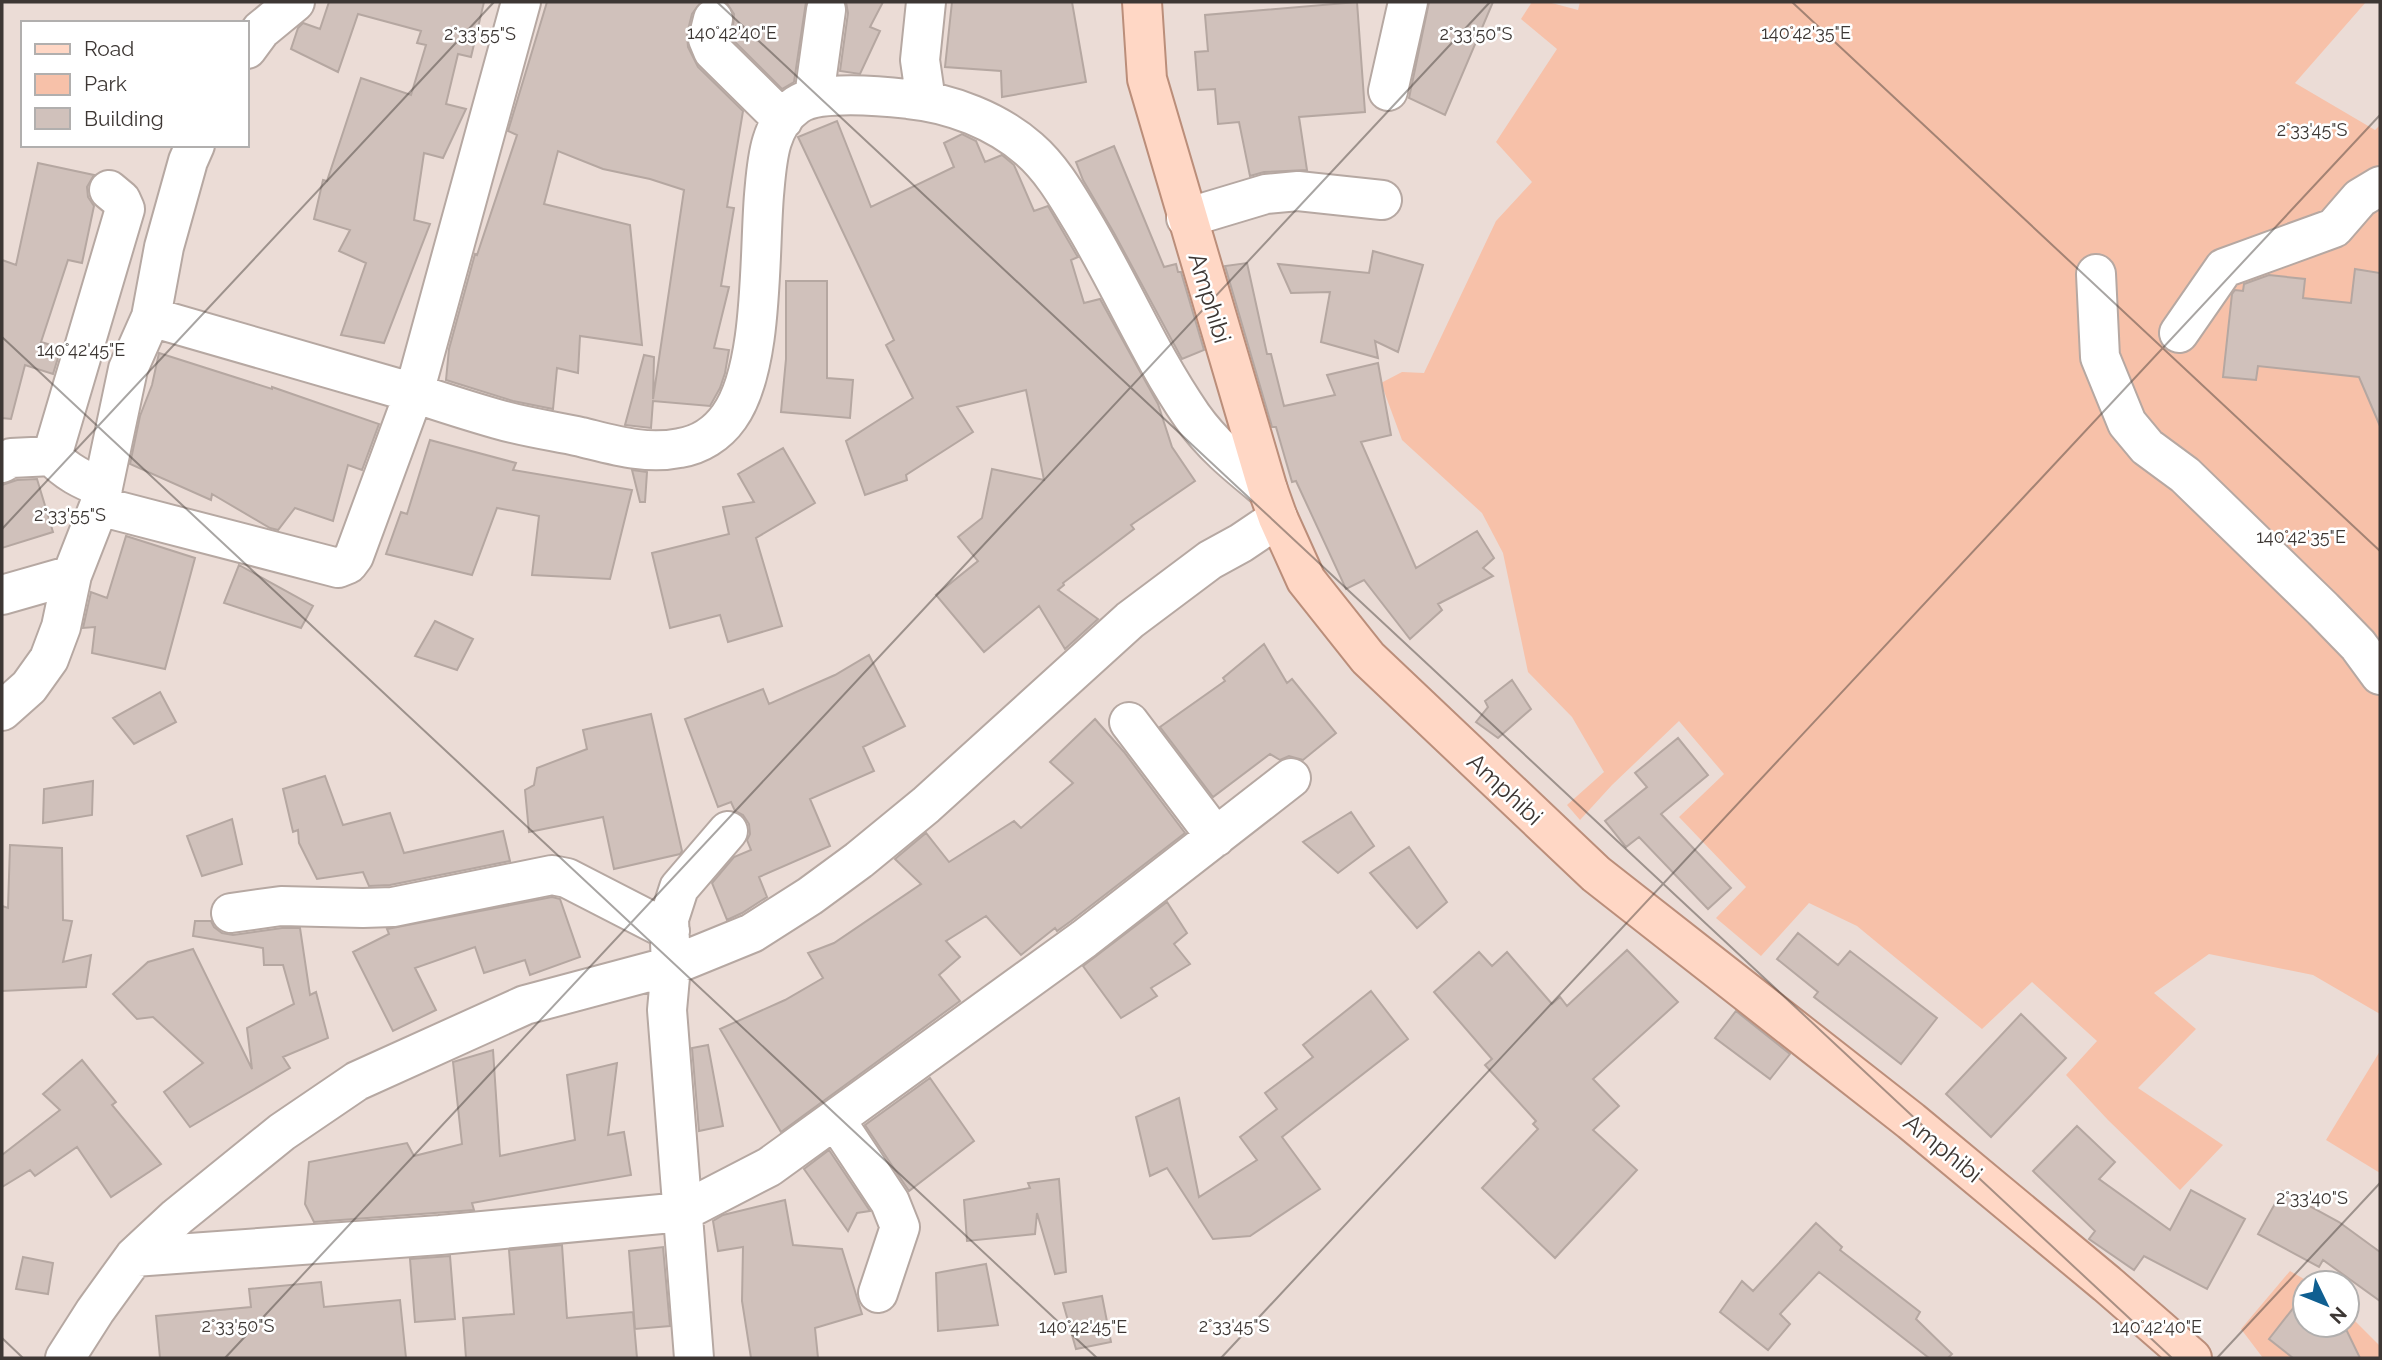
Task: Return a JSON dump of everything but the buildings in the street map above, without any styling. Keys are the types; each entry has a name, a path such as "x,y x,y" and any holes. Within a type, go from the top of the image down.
{"main road":[{"name":"Amphibi","path":"1142,2 1147,79 1186,218 1273,504 1306,580 1368,658 1595,874 1911,1121 2192,1358"}],"street":[{"path":"248,48 261,30 295,2"},
{"path":"52,456 101,497 338,568 348,564 354,556 414,393 521,2"},
{"path":"926,2 920,60 926,101"},
{"path":"1388,91 1408,2"},
{"path":"814,97 827,10"},
{"path":"713,19 708,38 713,51 783,120"},
{"path":"65,1358 134,1257 177,1217 282,1132 357,1081 525,1005 670,948 752,933 810,896 859,860 926,804 1130,620 1210,560 1241,543 1273,504 1221,452 1192,417 1147,342 1103,256 1056,179 1030,150 993,123 926,101 880,95 814,97 796,105 774,132 766,167 758,306 750,365 729,418 706,440 681,448 646,452 498,419 151,317"},
{"path":"2,711 29,687 49,659 61,626 72,575 101,497 128,369 151,317 164,247 194,147"},
{"path":"2179,333 2224,268 2334,228 2360,198 2380,186"},
{"path":"52,456 125,209 121,200 109,190"},
{"path":"1186,218 1266,194 1298,191 1382,200"},
{"path":"2096,274 2100,357 2127,424 2147,447 2185,475 2323,609 2358,645 2380,675"},
{"path":"2,463 11,458 52,456"},
{"path":"2,595 72,575"},
{"path":"1129,722 1216,837"},
{"path":"134,1257 440,1235 682,1212 769,1167 1084,939 1291,778"},
{"path":"694,1358 667,1010 669,919 679,888 728,831"},
{"path":"231,913 281,906 393,907 552,875 567,878 670,948"},
{"path":"835,1119 890,1202 900,1227 878,1293"}],"green space":[{"path":"1532,2 1548,2 1578,10 1580,2 2366,2 2295,83 2375,130 2380,125 2380,1014 2313,975 2209,954 2154,993 2196,1029 2138,1088 2223,1145 2180,1190 2066,1075 2097,1041 2032,982 1982,1029 1857,926 1809,903 1761,956 1716,918 1746,887 1679,817 1724,774 1679,721 1612,785 1580,820 1567,805 1604,772 1572,717 1528,672 1503,553 1482,513 1402,440 1381,383 1402,372 1424,373 1496,221 1532,182 1496,142 1557,49 1521,19"},
{"path":"2380,1051 2380,1173 2326,1140"},
{"path":"2290,1271 2291,1339 2361,1339 2361,1327 2380,1346 2380,1358 2263,1358 2241,1329"}]}
